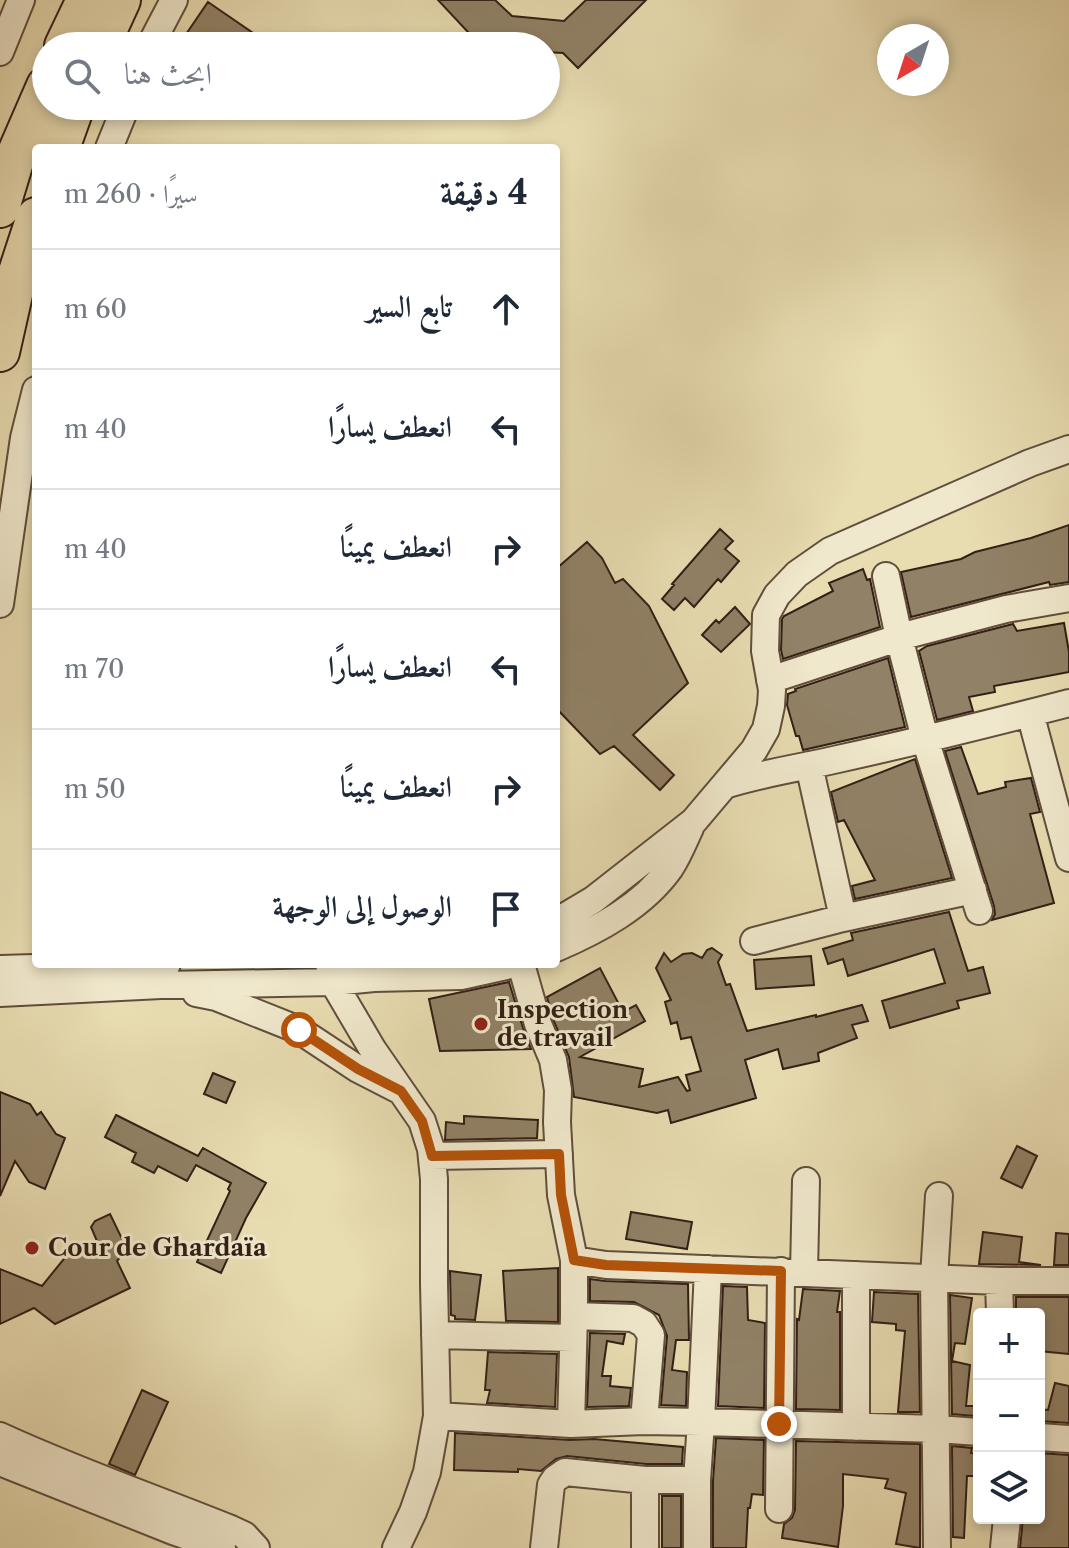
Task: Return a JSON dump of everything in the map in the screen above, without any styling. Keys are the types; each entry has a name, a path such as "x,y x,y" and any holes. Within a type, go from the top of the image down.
{"highway":[{"path":"71,32 86,0"},
{"path":"106,32 121,0"},
{"path":"0,208 16,155 32,118"},
{"path":"61,144 70,120"},
{"path":"1,346 18,272 32,229"}],"street":[{"path":"0,52 21,0"},
{"path":"157,32 174,0"},
{"path":"111,144 120,120"},
{"path":"0,604 24,438 32,406"},
{"path":"560,920 593,900 694,821 754,750 766,729 771,706 772,690 765,651 766,615 777,595 797,574 830,551 1030,463 1069,449"},
{"path":"754,941 843,918 976,901 925,739 886,576"},
{"path":"770,680 899,637 1006,609 1069,598"},
{"path":"725,785 752,776 925,739 1069,703"},
{"path":"1030,713 1069,858"},
{"path":"809,765 843,918"},
{"path":"560,946 616,918 652,890 671,866 694,821"},
{"path":"0,969 164,974 331,973 374,978 461,976 499,968"},
{"path":"519,968 553,1060 558,1090 561,1195 574,1260 571,1424"},
{"path":"331,973 373,1050 422,1121 432,1156 437,1416 427,1472 396,1548"},
{"path":"0,993 164,974 299,1030 358,1069 401,1091"},
{"path":"432,1156 559,1154"},
{"path":"779,1509 779,1424 792,1272 806,1181"},
{"path":"937,1548 934,1277 939,1196"},
{"path":"574,1260 606,1265 999,1281 1069,1281"},
{"path":"697,1548 697,1480 708,1269"},
{"path":"856,1275 856,1427"},
{"path":"999,1281 1000,1308"},
{"path":"435,1335 574,1327 633,1318 644,1324 651,1335 644,1421"},
{"path":"437,1416 571,1424 701,1422 973,1432"},
{"path":"0,1436 45,1468 177,1520 244,1535 256,1548"},
{"path":"1045,1437 1069,1439"},
{"path":"0,1462 45,1468"},
{"path":"544,1548 551,1485 565,1472 645,1480 697,1480"},
{"path":"645,1480 645,1548"},
{"path":"177,1520 222,1548"},
{"path":"1004,1548 1006,1524"}],"building":[{"path":"438,0 495,0 512,16 564,21 586,0 646,0 578,68 560,53 560,32 468,32"},
{"path":"208,2 252,32 188,32"},
{"path":"1069,525 1069,582 1050,585 1049,582 911,617 901,572 961,559 975,552"},
{"path":"720,529 733,541 725,549 739,561 721,582 718,579 694,607 685,598 674,610 662,599"},
{"path":"587,542 602,558 615,583 623,579 649,606 688,683 633,735 674,775 660,790 614,746 600,754 560,712 560,566"},
{"path":"863,569 867,580 870,579 880,627 783,659 784,616 833,591 829,583"},
{"path":"735,607 750,624 721,652 702,635"},
{"path":"1064,623 1069,672 994,686 995,692 969,697 973,711 937,720 919,651 927,646 1013,624 1017,631"},
{"path":"888,658 905,727 803,750 787,705 788,694"},
{"path":"961,747 978,794 1006,787 1005,782 1031,778 1040,812 1030,814 1054,903 992,920 994,906 945,751"},
{"path":"915,759 952,878 855,899 852,886 875,880 844,820 838,822 831,792"},
{"path":"949,912 968,971 983,967 990,993 957,1001 959,1008 890,1028 882,1001 945,983 934,949 848,976 843,959 828,964 823,949 853,940 851,933"},
{"path":"712,948 722,955 718,962 726,985 730,984 747,1031 862,1005 868,1021 852,1025 857,1038 818,1053 819,1061 783,1069 778,1049 745,1060 756,1098 671,1123 668,1110 657,1113 574,1097 569,1057 547,997 600,968 623,1012 636,1005 645,1021 580,1057 643,1069 639,1087 678,1077 687,1091 690,1090 686,1075 701,1071 691,1037 681,1039 677,1022 671,1024 665,1002 671,1000 656,968 664,953 671,962 683,954 692,953 702,958"},
{"path":"811,956 814,985 756,989 754,960"},
{"name":"Inspection de travail","path":"509,982 531,1049 440,1051 429,999"},
{"path":"213,1073 235,1082 226,1103 204,1094"},
{"path":"0,1092 30,1104 37,1115 41,1112 56,1134 65,1138 45,1189 29,1182 15,1161 0,1196"},
{"path":"116,1115 198,1156 203,1148 266,1183 221,1273 197,1262 231,1183 196,1165 187,1181 158,1166 154,1173 132,1162 136,1153 105,1137"},
{"path":"464,1116 538,1120 537,1138 445,1140 446,1122 464,1124"},
{"path":"1017,1146 1037,1156 1022,1188 1001,1178"},
{"path":"631,1212 692,1222 687,1249 626,1239"},
{"path":"110,1214 127,1249 117,1261 130,1288 55,1324 34,1308 0,1324 0,1269 42,1286 67,1255 97,1241 91,1227 95,1221"},
{"path":"983,1232 1022,1237 1019,1262 1041,1265 979,1264"},
{"path":"1056,1233 1069,1234 1069,1265 1054,1265"},
{"path":"558,1268 558,1322 506,1321 503,1271"},
{"path":"450,1271 481,1275 475,1320 455,1319 451,1315"},
{"path":"590,1279 688,1284 689,1340 676,1340 672,1370 687,1372 686,1406 661,1405 667,1336 659,1315 634,1302 590,1301"},
{"path":"723,1286 747,1287 748,1320 765,1323 764,1408 718,1406"},
{"path":"803,1289 840,1291 837,1312 840,1312 840,1410 796,1409 797,1319"},
{"path":"874,1292 918,1294 920,1412 898,1412 905,1331 896,1330 896,1324 872,1322"},
{"path":"950,1295 972,1298 965,1344 955,1343 952,1361 970,1365 966,1406 973,1406 973,1416 952,1414"},
{"path":"1016,1297 1069,1297 1069,1354 1045,1352 1045,1308 1016,1308"},
{"path":"590,1333 625,1334 623,1344 607,1341 602,1376 611,1376 610,1386 631,1388 629,1406 587,1407"},
{"path":"488,1352 557,1354 555,1407 487,1403 490,1390 485,1390"},
{"path":"1055,1383 1069,1386 1069,1423 1045,1421 1045,1410 1048,1410"},
{"path":"142,1390 168,1402 135,1475 109,1464"},
{"path":"455,1433 594,1439 683,1447 682,1464 646,1464 567,1456 556,1459 541,1471 454,1470"},
{"path":"716,1438 764,1440 763,1495 752,1494 748,1508 746,1548 713,1548"},
{"path":"796,1441 920,1444 920,1548 896,1544 906,1493 885,1488 888,1479 843,1474 838,1547 782,1538 784,1524 792,1518 795,1510"},
{"path":"952,1446 972,1448 973,1476 967,1476 964,1538 953,1537"},
{"path":"1045,1453 1069,1455 1069,1548 1020,1548 1022,1524 1045,1524"},
{"path":"662,1496 681,1496 681,1548 662,1548"}],"place":[{"name":"Inspection de travail","path":"481,1024"},
{"name":"Cour de Ghardaïa","path":"32,1248"}],"route":[{"path":"299,1030 358,1069 401,1091 422,1121 432,1156 559,1154 561,1195 574,1260 606,1265 781,1271 779,1424"}]}
